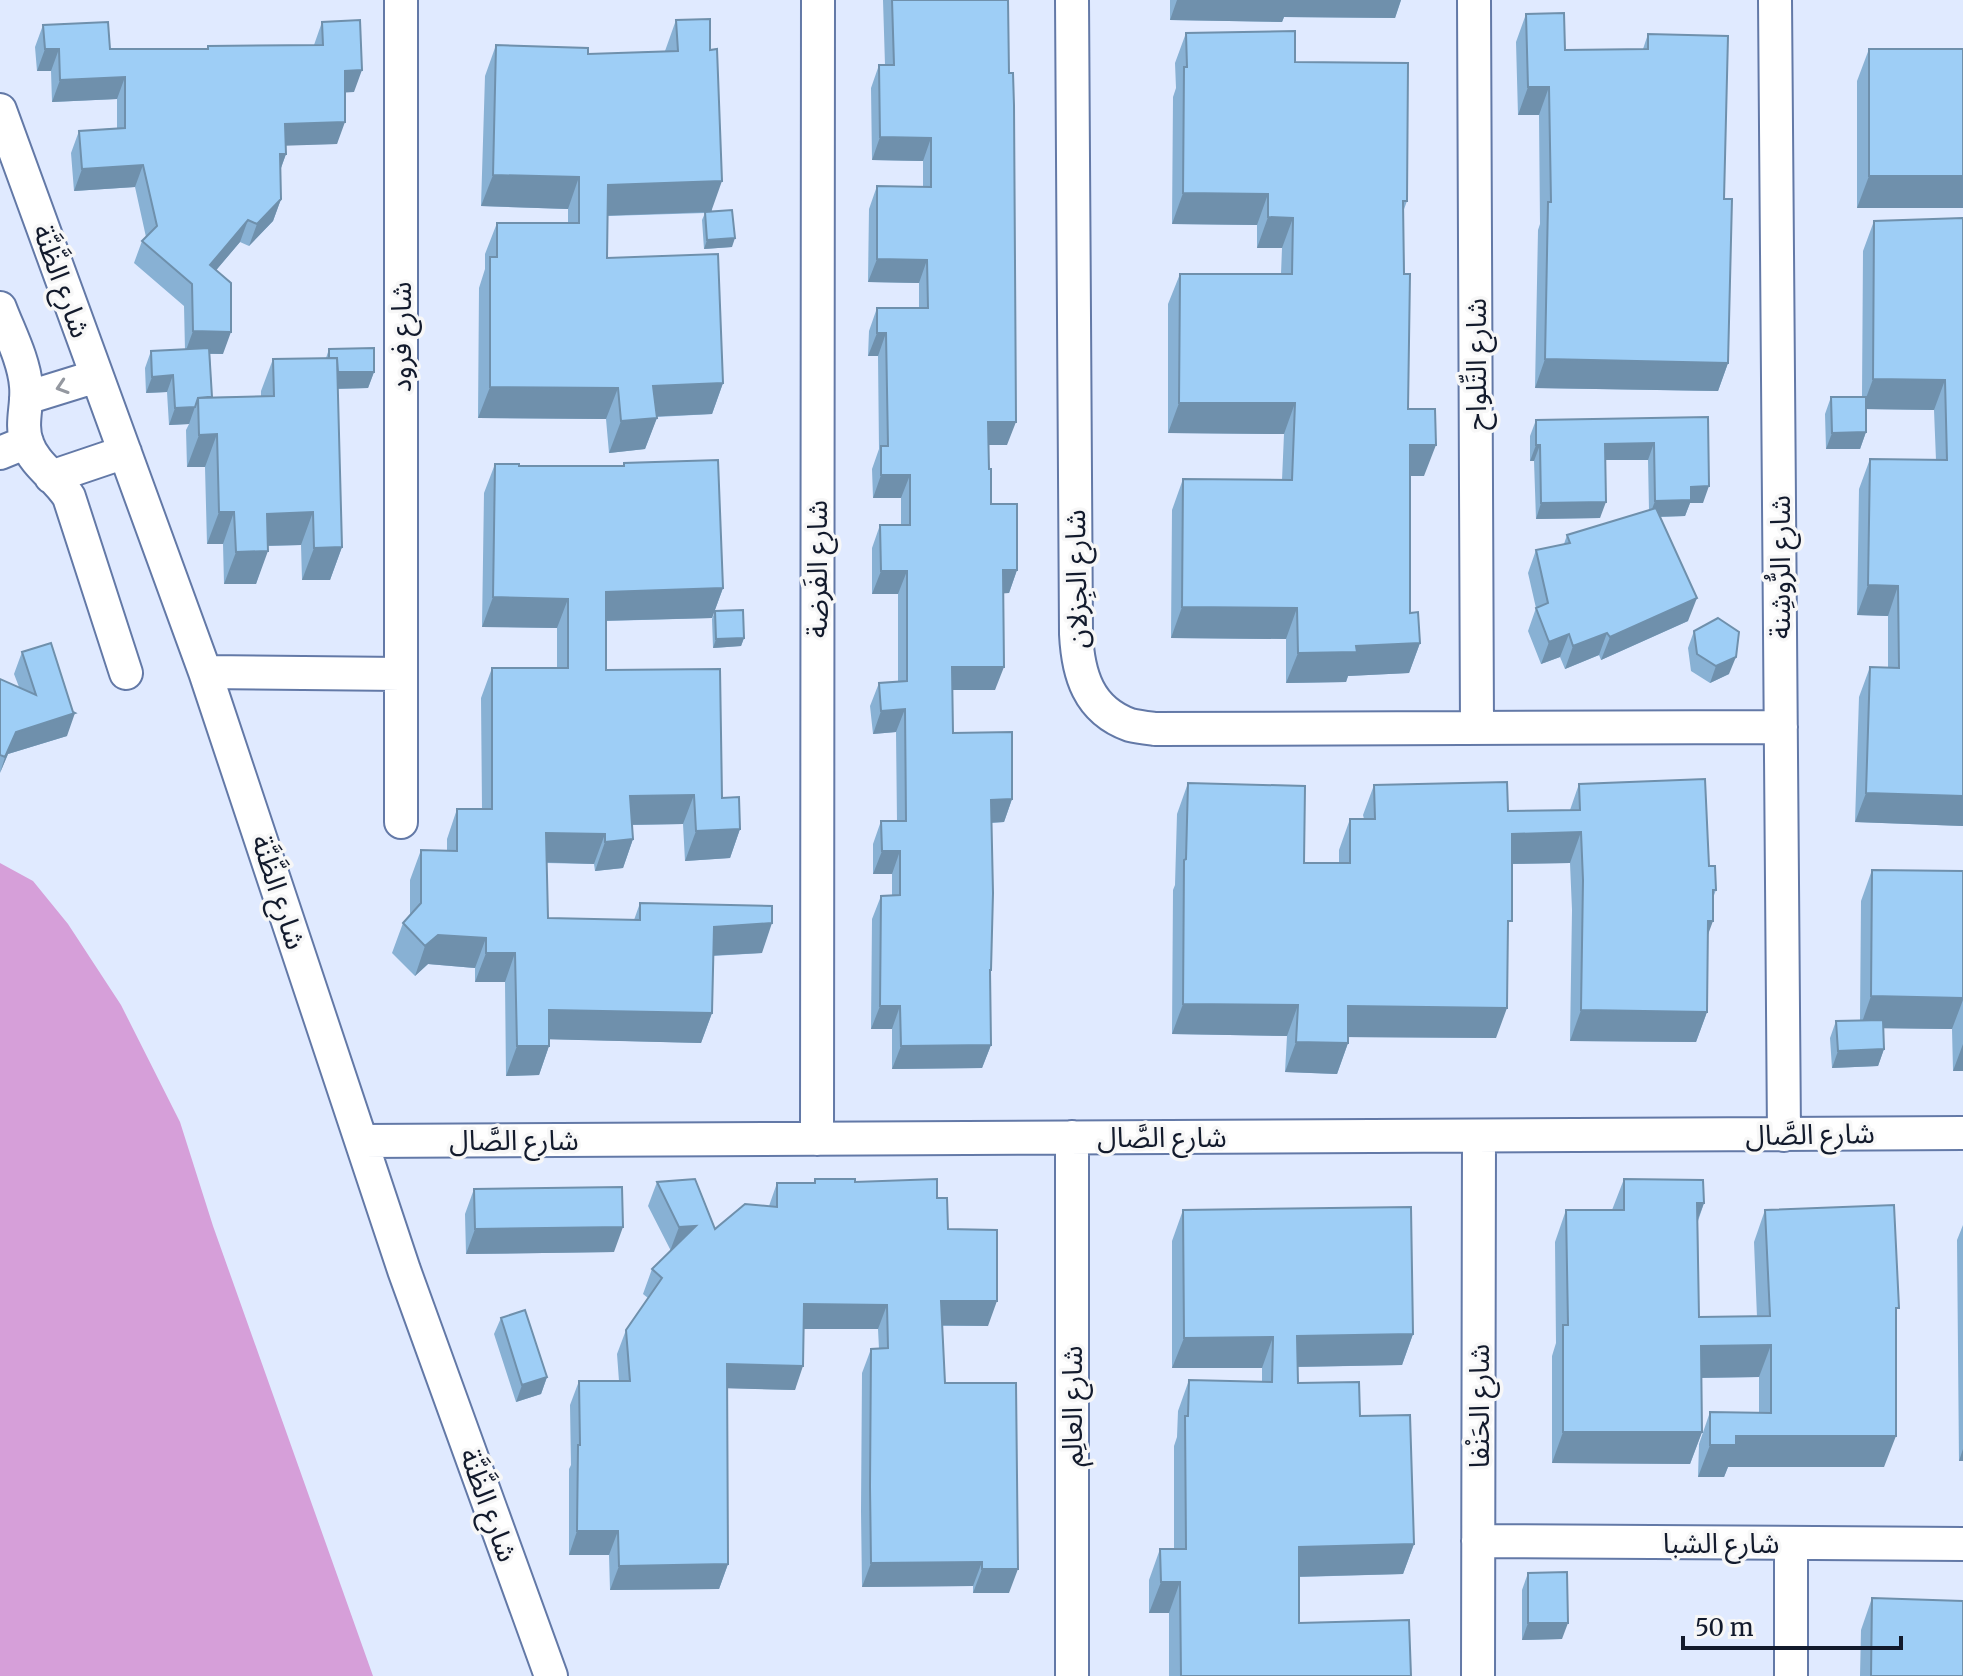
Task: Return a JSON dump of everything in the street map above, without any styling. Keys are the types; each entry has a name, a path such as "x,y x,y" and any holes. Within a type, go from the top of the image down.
{"street":[{"name":"شارع فرود","path":"401,0 401,822"},
{"name":"شارع الفَرضة","path":"817,1139 818,0"},
{"name":"شارع الجِزلان","path":"1072,0 1077,662 1091,694 1102,708 1131,725 1155,729 1781,727"},
{"name":"شارع التِّلواح","path":"1474,0 1477,728"},
{"name":"شارع الرُّوشِنة","path":"1775,0 1784,1135"},
{"name":"شارع الظَّنَّة","path":"2,124 205,672 404,1270 551,1676"},
{"path":"0,308 25,374 23,428 13,448 41,467 64,490 73,505 126,673"},
{"path":"26,398 97,376"},
{"path":"51,477 125,452"},
{"path":"205,672 401,674"},
{"name":"شارع الصَّال","path":"362,1141 1963,1133"},
{"name":"شارع الحَنْفا","path":"1478,1676 1479,1136"},
{"name":"شارع العالِم","path":"1072,1137 1072,1676"},
{"name":"شارع الشبا","path":"1478,1541 1963,1544"},
{"path":"1791,1543 1791,1676"}],"shaded area":[{"path":"0,863 33,881 68,924 121,1005 180,1122 213,1226 373,1676 0,1676"}],"building":[{"path":"892,0 1008,0 1009,73 1013,73 1014,105 1016,422 988,422 991,504 1017,504 1017,570 1003,570 1004,667 952,667 953,733 1012,732 1012,799 991,800 991,1045 901,1046 900,1006 880,1006 881,896 900,895 900,851 882,851 881,821 906,821 905,709 881,711 879,683 907,681 907,571 881,571 880,525 910,525 910,475 881,475 881,446 888,446 886,333 877,333 877,308 928,308 927,260 877,259 877,186 931,187 931,138 880,137 879,65 894,65"},
{"path":"1564,13 1565,50 1648,49 1648,34 1728,36 1724,199 1732,199 1728,363 1545,359 1548,202 1551,202 1549,87 1528,87 1526,14"},
{"path":"710,19 710,50 717,49 722,181 608,185 607,258 718,254 723,383 653,386 657,418 621,421 618,388 490,387 490,257 497,257 497,223 579,223 579,177 493,175 496,45 588,48 588,54 678,51 676,20"},
{"path":"360,20 362,70 345,71 345,122 285,124 286,154 280,154 281,199 257,224 248,220 210,265 231,283 231,332 193,331 192,284 142,241 157,226 143,165 82,169 79,131 125,128 125,77 60,80 59,49 45,49 43,25 108,22 110,49 208,49 208,46 323,45 322,22"},
{"path":"1295,31 1295,62 1408,63 1407,201 1403,201 1404,274 1410,274 1408,409 1435,409 1436,445 1410,445 1410,613 1418,612 1420,643 1356,646 1357,652 1298,653 1297,608 1182,607 1183,479 1292,480 1295,403 1179,403 1180,274 1292,274 1293,218 1268,217 1268,194 1183,193 1186,33"},
{"path":"1869,49 1963,49 1963,176 1869,176"},
{"path":"732,210 735,238 707,240 705,212"},
{"path":"1963,218 1963,796 1866,793 1870,667 1899,668 1898,586 1868,585 1870,459 1947,460 1945,380 1873,379 1874,221"},
{"path":"209,348 212,397 198,398 195,407 175,408 173,375 152,377 151,351"},
{"path":"374,348 374,372 338,372 337,358 329,358 329,349"},
{"path":"337,358 342,547 314,548 313,512 267,514 268,551 236,552 234,512 219,512 217,434 199,435 198,398 274,396 273,359"},
{"path":"1831,397 1866,397 1866,432 1832,433"},
{"path":"1708,417 1709,486 1691,487 1691,500 1655,501 1654,443 1605,444 1606,502 1541,503 1540,445 1536,445 1536,420"},
{"path":"718,460 723,588 606,592 606,670 720,669 722,798 739,797 740,829 696,831 694,795 630,796 633,839 605,842 605,834 546,833 548,918 640,920 640,903 772,906 772,923 714,927 712,1013 549,1010 549,1046 517,1046 515,953 486,953 486,938 438,935 425,946 403,923 421,903 421,850 457,851 457,809 492,809 492,668 568,668 568,599 493,597 495,464 624,466 624,463"},
{"path":"1656,508 1697,598 1610,637 1607,633 1573,646 1569,634 1549,642 1536,608 1548,603 1536,550 1570,543 1567,535"},
{"path":"743,610 744,638 716,639 715,611"},
{"path":"1718,618 1739,632 1736,657 1716,666 1697,654 1694,631"},
{"path":"51,643 75,713 16,732 5,757 0,755 0,679 36,695 22,652"},
{"path":"1705,779 1709,866 1715,866 1716,890 1713,890 1713,921 1708,921 1707,1012 1581,1010 1581,832 1512,834 1512,921 1508,921 1507,1008 1348,1006 1348,1043 1296,1042 1298,1005 1183,1004 1188,783 1305,786 1304,863 1350,863 1350,819 1375,819 1374,785 1507,782 1508,811 1580,810 1579,784"},
{"path":"1872,870 1963,871 1963,998 1871,996"},
{"path":"1883,1020 1884,1049 1838,1051 1836,1021"},
{"path":"695,1179 715,1229 745,1204 777,1207 777,1183 815,1183 815,1179 855,1179 855,1182 937,1179 937,1198 947,1198 948,1229 997,1230 997,1301 941,1301 945,1383 1016,1383 1018,1569 982,1569 982,1562 871,1563 871,1349 888,1348 887,1305 804,1304 803,1366 727,1364 728,1564 619,1566 618,1531 577,1531 579,1381 630,1381 626,1330 662,1278 652,1269 696,1226 679,1227 657,1182"},
{"path":"1624,1179 1703,1180 1704,1203 1697,1203 1699,1317 1770,1316 1765,1210 1894,1205 1899,1308 1896,1308 1896,1436 1736,1436 1736,1445 1710,1445 1710,1412 1771,1413 1771,1345 1701,1346 1702,1432 1563,1432 1563,1325 1568,1325 1566,1210 1624,1210"},
{"path":"622,1187 623,1227 475,1229 474,1189"},
{"path":"1411,1207 1413,1334 1297,1336 1298,1383 1359,1382 1360,1416 1410,1415 1414,1544 1299,1547 1299,1623 1409,1620 1411,1676 1181,1676 1180,1582 1161,1582 1160,1549 1186,1549 1185,1416 1188,1416 1189,1380 1272,1382 1273,1337 1184,1338 1183,1210"},
{"path":"525,1310 547,1377 522,1385 501,1318"},
{"path":"1567,1572 1568,1623 1528,1623 1528,1573"},
{"path":"1872,1598 1963,1601 1963,1676 1871,1676"}]}
